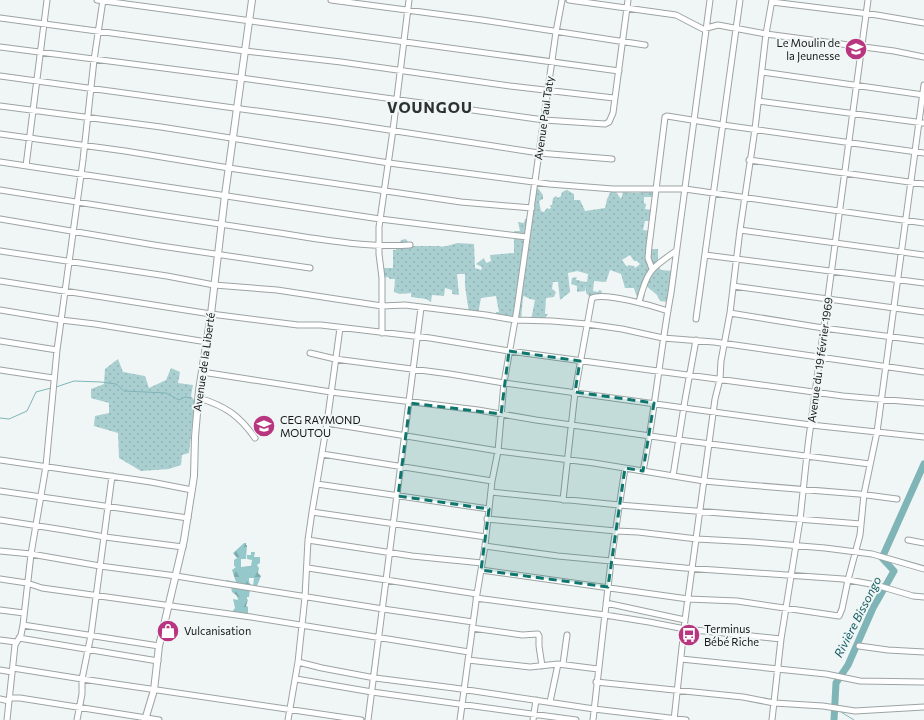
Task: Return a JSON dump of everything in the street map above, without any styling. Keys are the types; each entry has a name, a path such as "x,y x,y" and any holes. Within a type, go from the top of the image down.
{"street":[{"path":"26,166 47,0"},
{"path":"7,720 17,640 23,625 31,554 37,526 46,466 56,350 81,173 94,60 99,31 101,0 619,71"},
{"name":"Avenue de la Liberté","path":"145,719 154,690 159,646 183,547 196,466 195,437 202,372 252,0"},
{"path":"331,0 645,45"},
{"path":"382,333 382,278 379,246 380,219 389,163 409,0"},
{"name":"Avenue Paul Taty","path":"460,720 476,596 485,546 488,509 498,451 504,383 532,208 556,32 562,0"},
{"path":"569,0 676,16 703,29 718,25 766,34 862,46 924,57"},
{"path":"0,47 241,78 544,120 607,124 613,113 628,0"},
{"path":"644,471 668,311 710,0"},
{"path":"696,319 712,194 740,0"},
{"name":"Avenue du 19 février 1969","path":"772,720 781,639 800,520 806,457 868,0"},
{"path":"675,719 685,620 714,412 730,313 749,160 755,129 766,34 772,1 924,23"},
{"path":"0,18 245,51 341,62 510,86 614,98"},
{"path":"762,72 924,95"},
{"path":"0,76 393,130 539,153 612,159"},
{"path":"481,570 688,599 737,602 839,616 860,535 864,494 877,432 910,181 922,123 924,85"},
{"path":"758,101 922,123"},
{"path":"0,106 233,138 389,163 562,185 613,189 684,189 745,199 839,210 924,223"},
{"path":"652,269 648,258 665,117 667,116 924,153"},
{"path":"0,134 84,145 461,202 532,208"},
{"path":"749,160 924,184"},
{"path":"0,162 380,219 527,237"},
{"path":"0,190 221,225 379,246 410,245"},
{"path":"0,219 310,268"},
{"path":"740,230 924,255"},
{"path":"0,251 214,285 277,290 382,306 405,305 421,308 486,314 515,320 587,324 622,329 663,338 696,340 924,372"},
{"path":"639,302 644,284 652,269 676,251"},
{"path":"705,255 924,283"},
{"path":"0,281 211,314 298,325 321,325 418,337 580,361 815,392 882,400 924,403"},
{"path":"733,286 924,312"},
{"path":"564,500 575,392 590,300 593,297 639,302 668,311"},
{"path":"368,720 410,403 421,308"},
{"path":"0,310 207,342"},
{"path":"730,313 823,328 924,341"},
{"path":"288,720 298,662 308,568 308,540 327,423 340,328"},
{"path":"673,476 696,340"},
{"path":"0,341 56,350"},
{"path":"310,353 335,359 684,408 811,425 924,437"},
{"path":"0,370 53,378"},
{"path":"202,372 410,403 501,414 806,457 870,464"},
{"path":"199,398 219,405 232,412 246,424 255,438"},
{"path":"327,423 498,451 568,459 704,481 864,494 897,499"},
{"path":"322,454 492,481"},
{"path":"0,460 151,482 192,490"},
{"path":"593,720 604,615 625,468"},
{"path":"77,720 82,694 82,679 91,635 105,538 112,476"},
{"path":"317,484 488,509"},
{"path":"0,490 188,518"},
{"path":"491,492 619,505 861,524"},
{"path":"312,512 486,537"},
{"path":"487,519 855,552 872,554 924,569"},
{"path":"0,520 105,538 183,547"},
{"path":"308,540 482,564"},
{"path":"908,540 924,543"},
{"path":"485,546 611,561 848,580 924,598"},
{"path":"0,551 31,554 100,566 176,576 473,622"},
{"path":"308,568 476,596 649,622 684,629 781,639"},
{"path":"0,579 27,583 42,588 169,605 469,652"},
{"path":"606,603 685,620"},
{"path":"0,610 24,613"},
{"path":"23,625 159,646"},
{"path":"472,628 522,635 538,634 542,666"},
{"path":"550,702 567,635"},
{"path":"0,640 17,640 158,661"},
{"path":"859,646 888,650 924,652"},
{"path":"681,659 826,674 860,681 924,682"},
{"path":"468,660 530,667 560,664 598,669"},
{"path":"298,662 374,678 454,688 594,709 686,720"},
{"path":"0,670 13,670 82,679 361,720"},
{"path":"296,679 533,717 576,720"},
{"path":"596,682 743,697 774,703 823,706 855,711 924,707"},
{"path":"0,699 20,698 145,719 159,720"},
{"path":"533,717 536,700"}],"highlighted area":[{"path":"509,351 580,361 575,392 654,403 643,471 625,468 608,587 481,570 489,509 398,496 410,403 501,414"}],"shaded area":[{"path":"538,188 543,195 543,199 539,201 541,211 544,212 547,208 551,208 550,205 552,205 553,198 556,196 558,198 561,196 562,192 567,190 574,194 574,200 580,200 585,211 605,208 607,199 612,189 614,189 621,199 623,192 638,193 650,190 654,191 654,197 644,197 644,203 646,204 645,209 652,210 651,221 645,221 643,230 649,231 649,249 658,249 658,266 661,270 673,271 668,302 660,301 657,295 645,285 643,294 645,295 643,301 638,301 634,288 625,288 621,274 610,270 606,282 594,281 593,291 602,291 600,297 590,297 586,293 586,286 585,291 577,292 577,286 571,284 572,278 577,277 576,280 587,282 588,274 577,271 568,273 570,292 560,300 558,282 553,282 552,289 556,292 554,297 546,298 545,314 548,314 544,320 534,317 533,320 531,320 535,300 524,296 521,320 516,320 514,314 512,319 507,318 507,315 504,315 505,318 496,316 496,312 499,312 496,296 481,298 478,314 469,313 465,286 465,274 457,274 459,295 452,294 452,290 445,288 444,296 432,295 431,302 426,299 411,297 411,293 400,294 394,292 395,279 390,279 388,277 380,278 381,268 393,268 393,250 396,250 397,243 400,243 401,240 406,239 411,246 444,247 458,243 474,244 475,268 481,270 482,267 476,264 484,258 486,263 491,261 490,255 514,253 514,231 520,231 518,222 524,223 525,219 529,218 536,190","holes":["630,255 634,261 637,261 640,264 635,268 634,266 628,265 627,267 622,260"]},
{"path":"118,359 123,372 145,376 149,388 166,380 171,368 180,372 178,383 193,385 191,396 195,401 189,453 182,455 181,465 169,469 141,471 119,458 118,433 94,426 95,416 109,413 109,403 91,398 91,389 104,384 105,369"}],"green space":[{"path":"244,543 247,545 246,559 241,559 241,567 251,566 252,560 247,559 247,555 251,555 251,552 255,552 254,557 260,557 260,563 257,565 259,568 258,573 261,576 257,586 253,586 254,578 249,578 251,585 248,586 250,589 246,606 248,607 248,615 232,612 235,608 233,599 238,600 237,596 232,592 231,587 226,586 226,580 236,582 232,570 236,567 234,566 234,560 237,558 233,553"}],"waterway":[{"path":"56,387 74,381 101,382 116,384 124,391 166,393 179,400 185,397 191,398"},
{"path":"0,418 9,419 27,411 36,392 51,388"},
{"name":"Rivière Bissongo","path":"834,720 836,683 848,665 873,608 894,571 882,558 924,464"},
{"path":"841,712 854,720"}],"place":[{"name":"Le Moulin de la Jeunesse","path":"856,49"},
{"name":"CEG RAYMOND MOUTOU","path":"264,426"},
{"name":"Vulcanisation","path":"168,631"},
{"name":"Terminus Bébé Riche","path":"689,635"}],"district":[{"name":"VOUNGOU","path":"430,108"}]}
